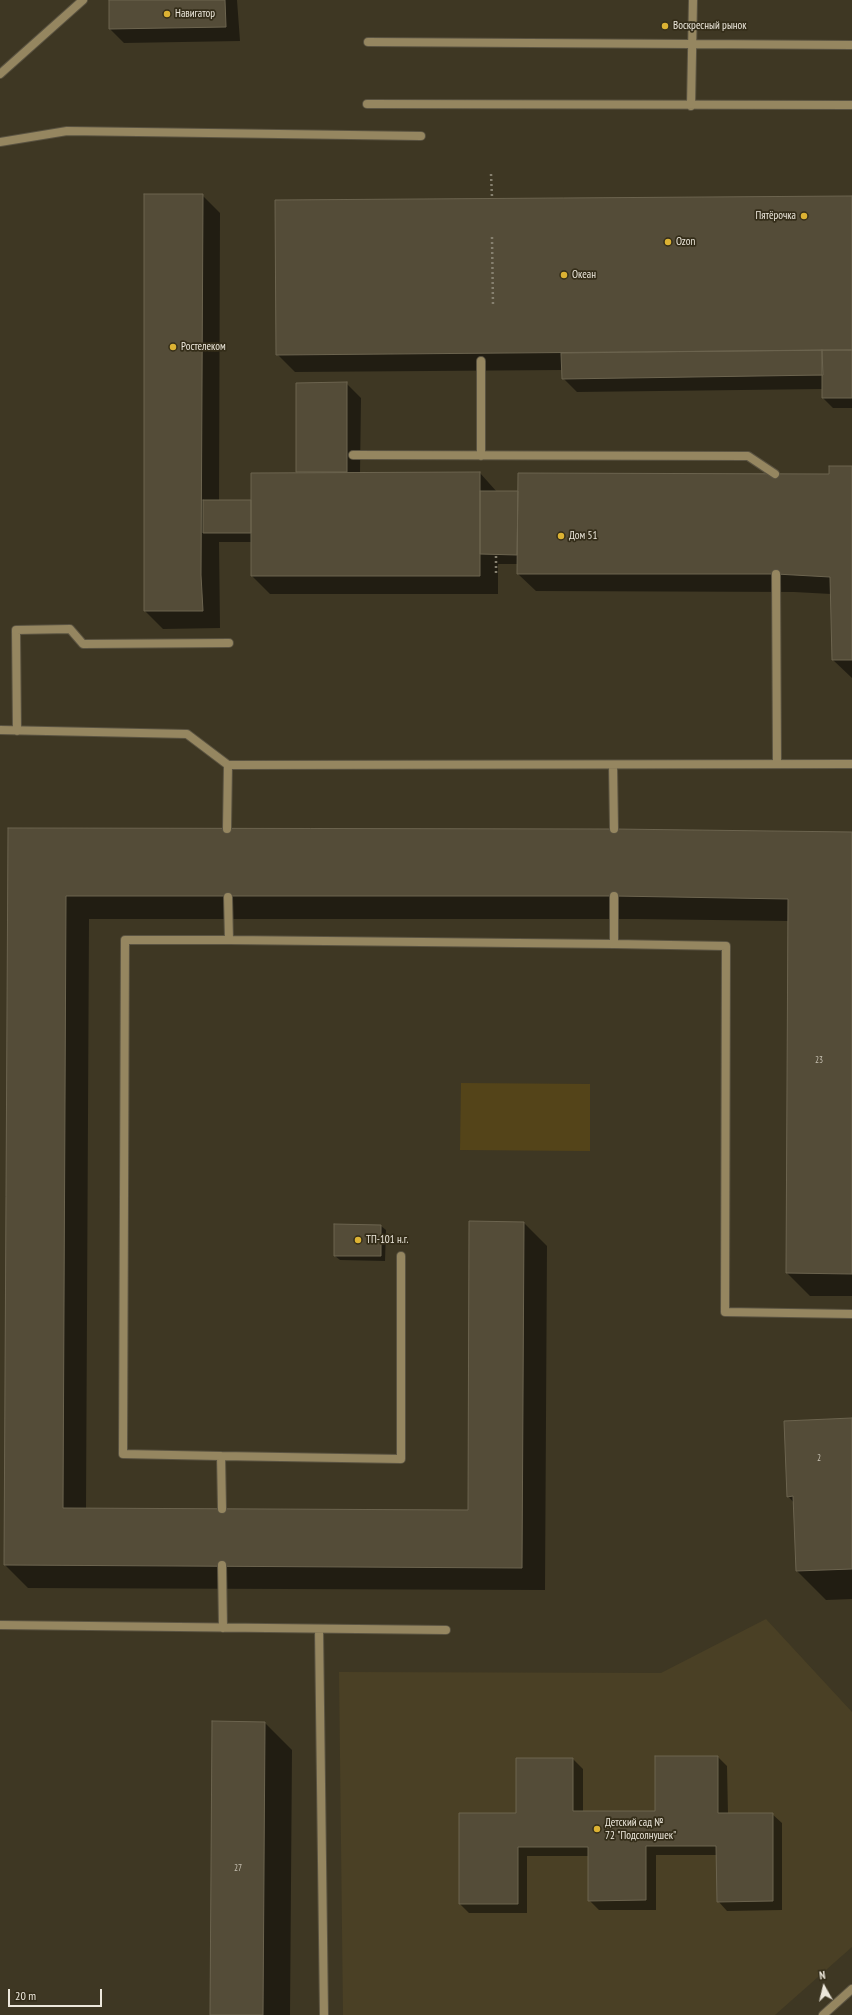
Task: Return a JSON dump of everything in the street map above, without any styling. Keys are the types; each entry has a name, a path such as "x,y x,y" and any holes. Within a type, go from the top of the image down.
{"lane":[{"path":"0,74 83,0"},
{"path":"692,106 693,0"},
{"path":"368,42 852,45"},
{"path":"367,104 692,106 852,105"},
{"path":"0,142 67,131 421,136"},
{"path":"481,361 481,456"},
{"path":"354,454 481,456 748,456 775,474"},
{"path":"776,574 777,764"},
{"path":"17,731 16,630 70,629 83,644 229,643"},
{"path":"0,730 187,734 228,765 852,764"},
{"path":"613,764 614,829"},
{"path":"228,765 228,829"},
{"path":"228,896 229,940"},
{"path":"614,896 614,944"},
{"path":"401,1256 400,1459 123,1454 125,940 726,946 725,1312 852,1314"},
{"path":"221,1456 222,1509"},
{"path":"222,1565 223,1628"},
{"path":"0,1625 446,1630"},
{"path":"319,1628 324,2015"},
{"path":"823,2015 852,1988"}],"path":[{"path":"491,174 492,197"},
{"path":"492,237 493,306"},
{"path":"496,556 496,576"}],"shaded area":[{"path":"461,1083 590,1084 590,1151 460,1150"},
{"name":"Детский сад № 72 \"Подсолнушек\"","path":"766,1619 852,1712 852,1947 775,2015 343,2015 339,1672 661,1673"}],"building":[{"name":"Навигатор","path":"109,0 225,0 226,27 109,29"},
{"name":"Ростелеком","path":"144,194 203,194 201,575 203,611 144,611"},
{"name":"Океан","path":"852,196 852,350 276,355 275,200"},
{"path":"822,350 852,350 852,398 822,398"},
{"path":"822,350 823,375 562,379 561,353"},
{"path":"347,382 347,472 296,472 296,383"},
{"path":"829,466 852,466 852,660 832,660 830,577 776,574 517,574 518,473 829,474"},
{"path":"480,472 480,576 251,576 251,473"},
{"path":"480,491 518,491 517,555 480,554"},
{"path":"203,500 251,500 251,533 203,533"},
{"path":"8,828 614,829 852,832 852,1274 786,1273 788,899 614,896 66,896 63,1508 468,1510 469,1221 524,1222 522,1568 4,1565"},
{"name":"ТП-101 н.г.","path":"334,1224 381,1225 381,1256 334,1256"},
{"path":"852,1418 852,1569 796,1571 793,1496 787,1497 784,1421"},
{"path":"212,1721 265,1722 263,2015 210,2015"},
{"path":"655,1756 718,1756 718,1813 773,1813 773,1901 717,1902 716,1846 646,1846 646,1900 588,1901 588,1847 518,1847 518,1904 459,1904 459,1813 516,1813 516,1758 573,1758 573,1811 655,1811"}],"place":[{"name":"Навигатор","path":"167,14"},
{"name":"Воскресный рынок","path":"665,26"},
{"name":"Пятёрочка","path":"804,216"},
{"name":"Ozon","path":"668,242"},
{"name":"Океан","path":"564,275"},
{"name":"Ростелеком","path":"173,347"},
{"name":"Дом 51","path":"561,536"},
{"name":"ТП-101 н.г.","path":"358,1240"},
{"name":"Детский сад № 72 \"Подсолнушек\"","path":"597,1829"}]}
